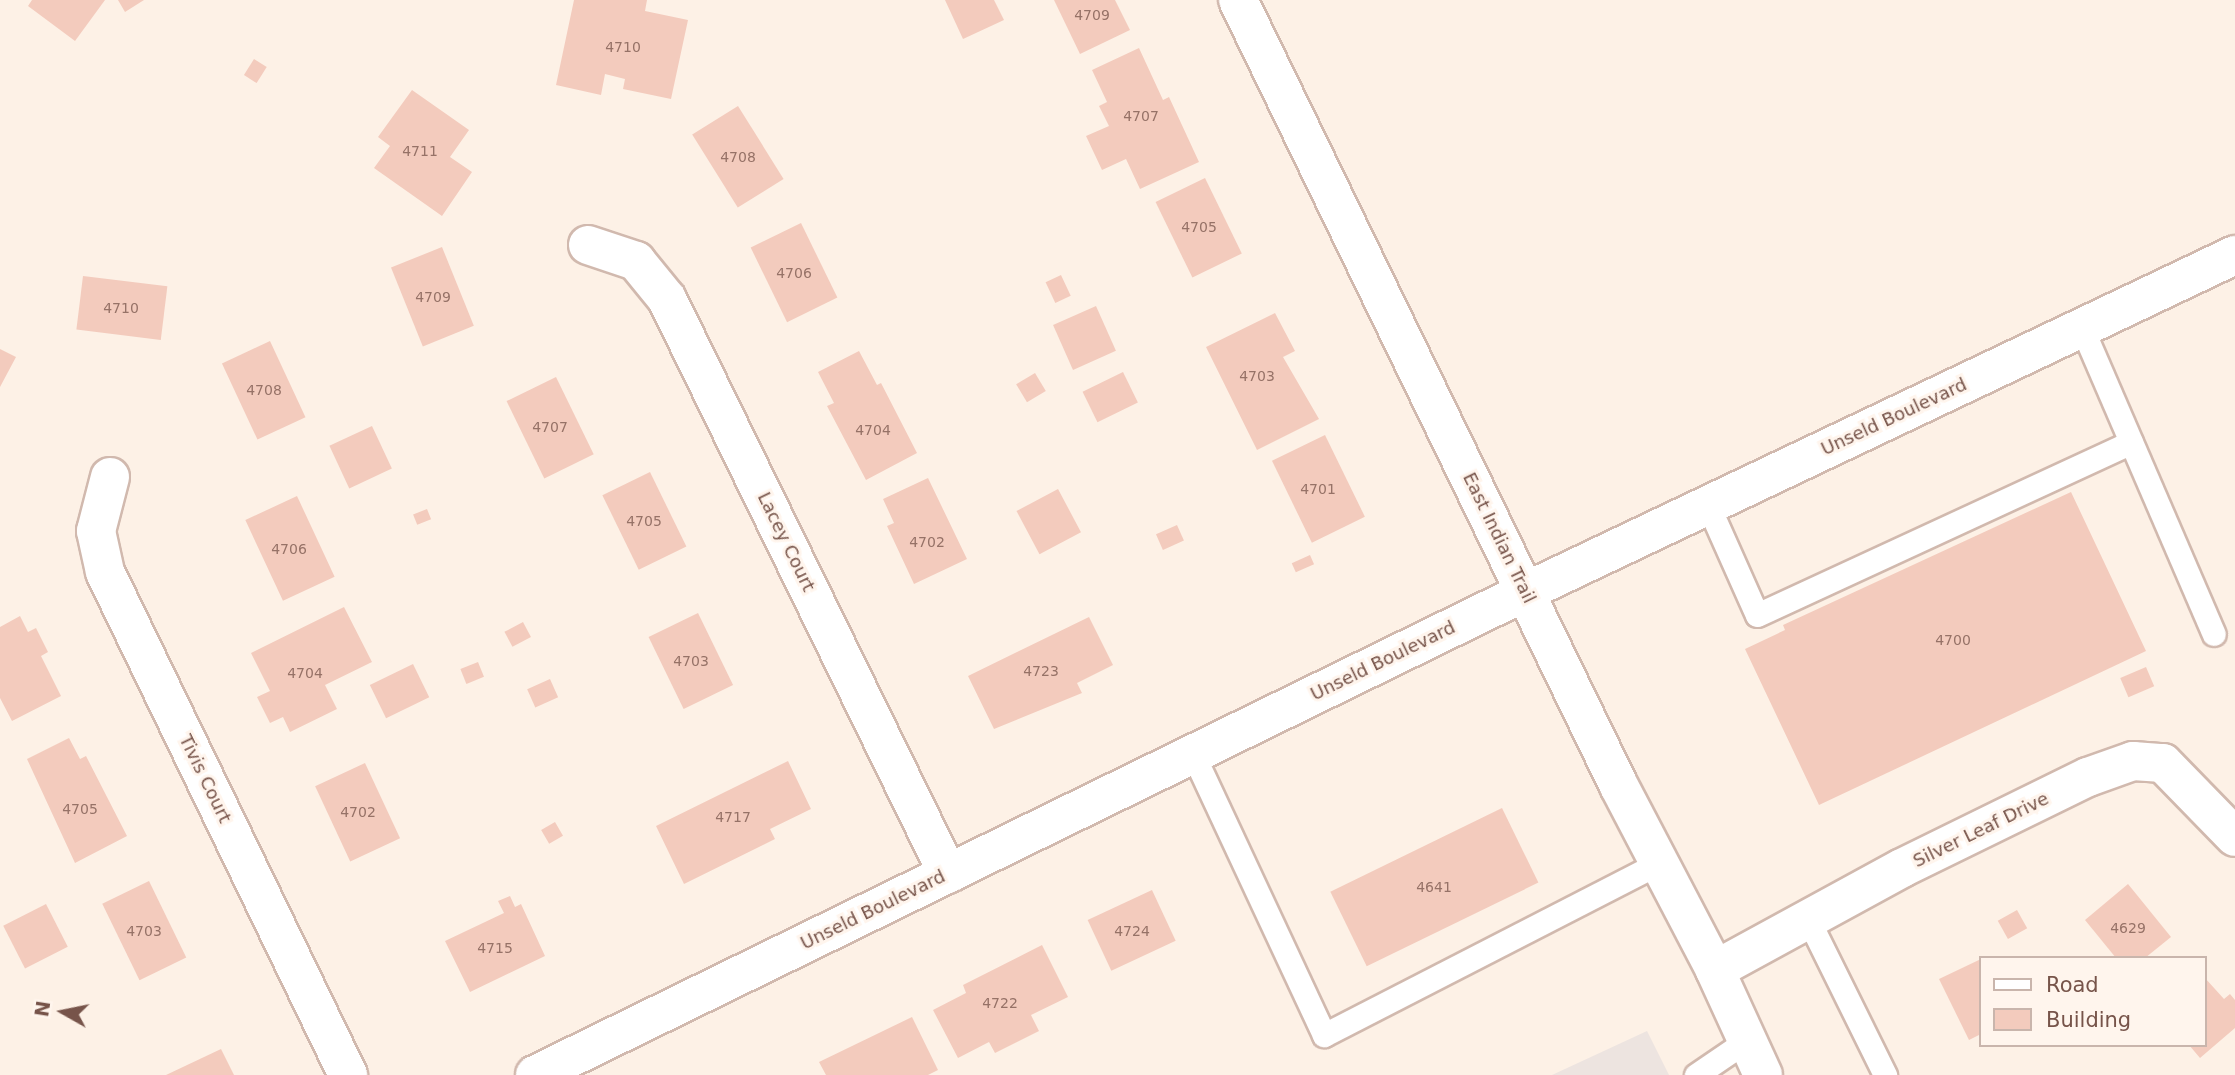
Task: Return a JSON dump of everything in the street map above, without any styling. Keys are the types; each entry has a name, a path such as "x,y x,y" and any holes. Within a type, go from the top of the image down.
{"street":[{"name":"East Indian Trail","path":"1238,0 1525,592 1715,970 1763,1075"},
{"name":"Lacey Court","path":"589,245 636,261 667,299 948,874"},
{"name":"Unseld Boulevard","path":"535,1075 1525,592 2235,255"},
{"name":"Tivis Court","path":"110,477 96,531 104,572 348,1075"},
{"name":"Silver Leaf Drive","path":"1715,970 1902,868 2088,777 2133,761 2147,760 2168,767 2235,836"}],"lane":[{"path":"2082,328 2214,634"},
{"path":"1707,505 1758,615 2131,442"},
{"path":"1193,754 1324,1035 1659,863"},
{"path":"1809,921 1885,1075"},
{"path":"1696,1075 1746,1041"}],"shaded area":[{"path":"1647,1031 1669,1075 1552,1075"}],"building":[{"path":"32,0 105,0 75,41 28,6"},
{"path":"118,0 144,0 125,12"},
{"path":"574,0 647,0 645,11 688,20 671,99 623,89 625,79 605,74 601,95 556,85"},
{"path":"945,0 994,0 1004,20 963,39"},
{"path":"1054,0 1115,0 1130,30 1080,54"},
{"path":"1139,48 1163,100 1169,97 1199,162 1140,189 1126,159 1102,170 1086,136 1109,126 1099,106 1107,102 1092,70"},
{"path":"254,59 267,67 257,83 244,75"},
{"path":"412,90 469,130 450,157 472,172 442,216 374,168 390,146 378,137"},
{"path":"738,106 784,179 738,208 692,135"},
{"path":"1205,178 1242,253 1192,278 1156,202"},
{"path":"801,223 837,298 787,322 751,248"},
{"path":"442,247 474,326 423,346 391,268"},
{"path":"1061,275 1071,296 1055,303 1046,282"},
{"path":"83,276 167,286 161,340 76,330"},
{"path":"1096,306 1116,351 1073,370 1053,325"},
{"path":"1275,313 1295,351 1283,357 1319,419 1257,450 1206,347"},
{"path":"270,341 305,417 257,440 222,363"},
{"path":"0,349 16,357 0,387"},
{"path":"859,351 877,385 881,383 917,453 866,480 827,406 834,403 818,372"},
{"path":"1123,372 1138,403 1097,422 1083,392"},
{"path":"1035,373 1046,391 1027,402 1016,384"},
{"path":"556,377 594,454 544,478 507,401"},
{"path":"372,426 392,469 349,488 329,446"},
{"path":"1325,435 1365,517 1312,543 1272,461"},
{"path":"650,472 686,547 639,570 602,495"},
{"path":"928,478 967,559 914,584 887,526 894,523 883,499"},
{"path":"1058,489 1081,532 1040,554 1017,511"},
{"path":"2071,492 2146,651 1819,805 1745,649 1785,630 1783,625"},
{"path":"297,496 335,577 283,601 245,520"},
{"path":"427,509 431,519 417,525 413,515"},
{"path":"1177,525 1184,541 1163,550 1156,534"},
{"path":"1310,555 1314,564 1296,572 1292,563"},
{"path":"344,607 372,662 325,685 337,709 290,732 283,717 270,723 257,697 270,691 251,653"},
{"path":"698,613 733,685 684,709 649,637"},
{"path":"20,616 28,632 36,628 48,652 41,656 61,696 12,721 0,698 0,627"},
{"path":"1089,617 1113,665 1077,683 1082,693 994,729 968,676"},
{"path":"523,622 531,637 512,647 504,632"},
{"path":"478,662 484,677 466,684 460,669"},
{"path":"413,664 429,697 386,718 370,685"},
{"path":"2146,667 2154,686 2128,697 2120,678"},
{"path":"550,679 558,697 535,707 527,689"},
{"path":"69,738 80,759 86,756 127,836 75,863 27,759"},
{"path":"788,761 811,809 770,829 775,839 684,884 656,826"},
{"path":"365,763 400,838 350,861 315,786"},
{"path":"1502,808 1538,883 1367,966 1330,892"},
{"path":"555,822 563,836 549,844 541,830"},
{"path":"149,881 186,957 140,980 102,904"},
{"path":"2128,884 2171,937 2147,956 2114,956 2085,920"},
{"path":"1152,890 1176,941 1111,971 1088,920"},
{"path":"510,896 515,907 521,904 545,956 470,992 445,941 504,913 498,901"},
{"path":"46,904 68,947 25,969 3,926"},
{"path":"2017,910 2027,928 2008,939 1998,921"},
{"path":"1042,945 1068,997 1031,1015 1039,1031 995,1053 989,1042 958,1058 933,1010 966,993 963,985"},
{"path":"1980,959 1980,1034 1969,1040 1939,979"},
{"path":"2207,980 2224,999 2230,994 2235,1000 2235,1028 2200,1058 2191,1047 2207,1047"},
{"path":"912,1017 938,1070 928,1075 826,1075 819,1062"},
{"path":"221,1049 234,1075 166,1075"}]}
